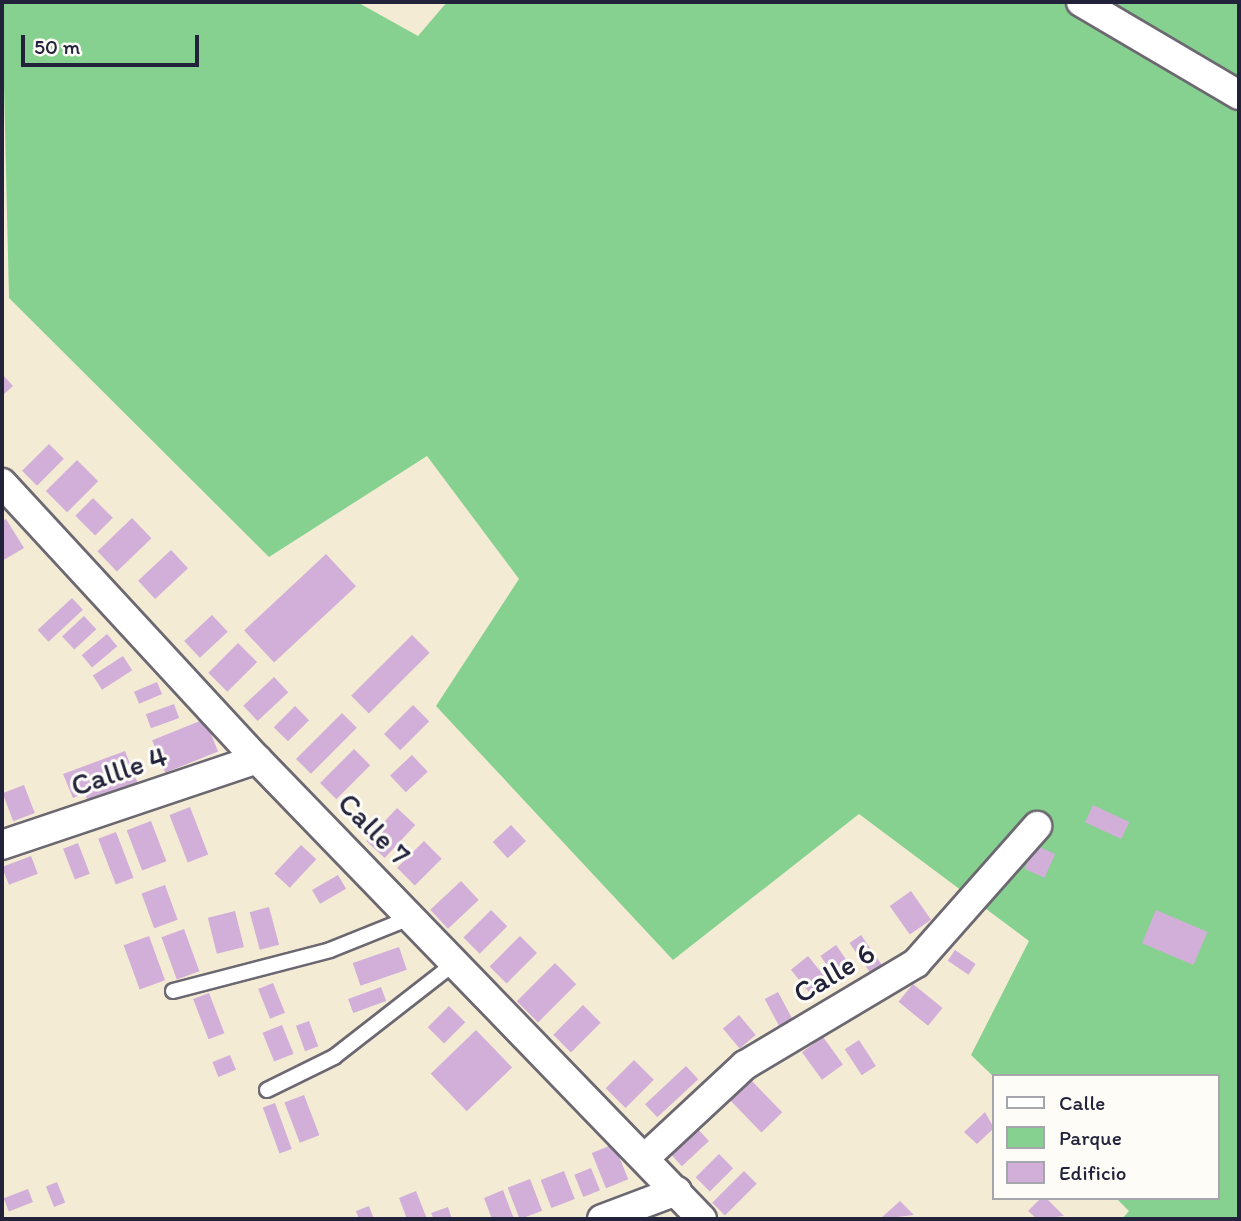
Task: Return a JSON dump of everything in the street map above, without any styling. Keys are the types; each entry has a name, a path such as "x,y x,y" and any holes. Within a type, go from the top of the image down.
{"street":[{"path":"1081,2 1239,95"},
{"name":"Calle 7","path":"2,483 257,759 415,916 456,962 647,1156 702,1219"},
{"name":"Callle 4","path":"2,845 257,759"},
{"name":"Calle 6","path":"647,1156 745,1065 916,963 1037,826"},
{"path":"602,1219 677,1191"}],"lane":[{"path":"173,991 330,950 415,916"},
{"path":"267,1090 334,1057 456,962"}],"green space":[{"path":"2,2 357,2 418,36 447,2 1239,2 1239,1219 1122,1219 1129,1211 1118,1200 1220,1200 1220,1074 992,1075 971,1055 1029,941 859,814 673,960 436,706 519,579 427,456 269,557 9,298"}],"building":[{"path":"2,374 13,386 2,396"},
{"path":"49,444 64,459 37,486 22,471"},
{"path":"77,460 98,481 67,512 46,491"},
{"path":"93,498 113,518 95,535 75,516"},
{"path":"132,518 151,538 117,571 97,551"},
{"path":"6,519 24,548 2,561 2,521"},
{"path":"171,550 188,568 155,599 138,581"},
{"path":"326,554 356,586 274,663 244,630"},
{"path":"72,598 83,610 49,642 38,630"},
{"path":"212,615 228,632 200,658 184,641"},
{"path":"84,616 96,629 74,650 62,636"},
{"path":"107,634 117,646 92,667 82,655"},
{"path":"412,635 430,653 369,713 351,696"},
{"path":"238,643 257,662 227,692 208,673"},
{"path":"123,656 132,670 102,690 93,676"},
{"path":"274,677 288,692 258,721 243,706"},
{"path":"157,682 162,694 139,704 134,692"},
{"path":"174,704 179,718 151,728 146,714"},
{"path":"413,705 429,721 400,750 384,734"},
{"path":"295,706 309,720 288,741 274,727"},
{"path":"342,713 357,728 311,774 296,759"},
{"path":"205,719 218,751 165,773 152,740"},
{"path":"354,749 370,765 336,799 320,783"},
{"path":"125,751 138,784 88,803 85,793 73,798 63,774"},
{"path":"412,755 428,772 406,792 390,775"},
{"path":"24,785 35,813 13,821 3,793"},
{"path":"1093,805 1129,822 1121,839 1085,822"},
{"path":"190,807 208,855 188,862 169,815"},
{"path":"397,808 415,825 385,858 366,841"},
{"path":"151,821 166,861 142,870 127,830"},
{"path":"511,825 526,841 508,858 493,842"},
{"path":"116,832 134,878 116,885 98,839"},
{"path":"424,841 442,859 415,886 397,868"},
{"path":"78,843 90,874 75,880 63,849"},
{"path":"301,845 316,859 290,888 274,874"},
{"path":"1035,845 1055,854 1045,878 1024,869"},
{"path":"31,856 38,874 9,885 2,867"},
{"path":"338,875 346,889 320,904 312,890"},
{"path":"461,881 479,900 448,929 430,910"},
{"path":"165,885 178,920 154,928 142,894"},
{"path":"911,891 931,920 910,935 890,906"},
{"path":"269,907 279,945 260,950 250,912"},
{"path":"491,910 507,926 480,954 463,938"},
{"path":"1156,910 1208,932 1193,965 1142,943"},
{"path":"235,911 244,947 217,954 208,918"},
{"path":"184,929 199,971 177,979 161,937"},
{"path":"861,935 883,966 871,974 850,943"},
{"path":"149,936 165,980 140,989 124,945"},
{"path":"520,936 537,953 507,983 490,966"},
{"path":"836,945 854,971 839,982 820,956"},
{"path":"399,947 407,970 360,986 353,963"},
{"path":"955,950 976,964 968,975 948,961"},
{"path":"808,956 829,982 812,995 791,970"},
{"path":"555,963 576,984 538,1022 517,1001"},
{"path":"273,983 285,1013 270,1019 258,989"},
{"path":"913,984 943,1008 928,1026 899,1002"},
{"path":"381,987 386,1001 353,1013 348,999"},
{"path":"778,992 793,1020 780,1027 765,999"},
{"path":"209,993 224,1033 209,1039 193,999"},
{"path":"583,1005 601,1023 571,1052 553,1035"},
{"path":"449,1006 465,1022 444,1043 428,1027"},
{"path":"739,1015 756,1035 740,1048 723,1028"},
{"path":"309,1021 318,1046 305,1051 296,1026"},
{"path":"282,1025 294,1054 274,1062 263,1033"},
{"path":"476,1030 512,1067 467,1111 431,1074"},
{"path":"823,1037 843,1065 822,1080 802,1052"},
{"path":"859,1040 876,1066 862,1075 845,1049"},
{"path":"230,1055 236,1070 218,1077 212,1062"},
{"path":"634,1060 654,1080 626,1108 606,1088"},
{"path":"686,1066 698,1079 657,1117 645,1104"},
{"path":"751,1080 782,1112 761,1133 730,1100"},
{"path":"304,1095 319,1135 300,1143 284,1103"},
{"path":"275,1103 292,1149 280,1153 263,1107"},
{"path":"985,1112 992,1124 992,1130 977,1144 964,1132"},
{"path":"696,1127 709,1141 682,1166 669,1152"},
{"path":"614,1144 628,1179 606,1188 592,1153"},
{"path":"719,1154 733,1168 710,1191 696,1177"},
{"path":"591,1168 600,1190 583,1197 574,1175"},
{"path":"564,1171 575,1199 551,1208 541,1180"},
{"path":"744,1171 757,1184 725,1216 712,1203"},
{"path":"530,1179 542,1211 520,1219 508,1188"},
{"path":"57,1182 65,1202 54,1207 46,1186"},
{"path":"28,1189 33,1202 9,1211 4,1198"},
{"path":"503,1190 514,1219 492,1219 484,1198"},
{"path":"416,1191 427,1219 407,1219 399,1198"},
{"path":"1039,1200 1048,1200 1064,1216 1037,1219 1028,1211"},
{"path":"900,1201 914,1215 880,1219"},
{"path":"369,1206 374,1219 359,1219 356,1211"},
{"path":"448,1207 452,1219 434,1219 431,1213"}]}
